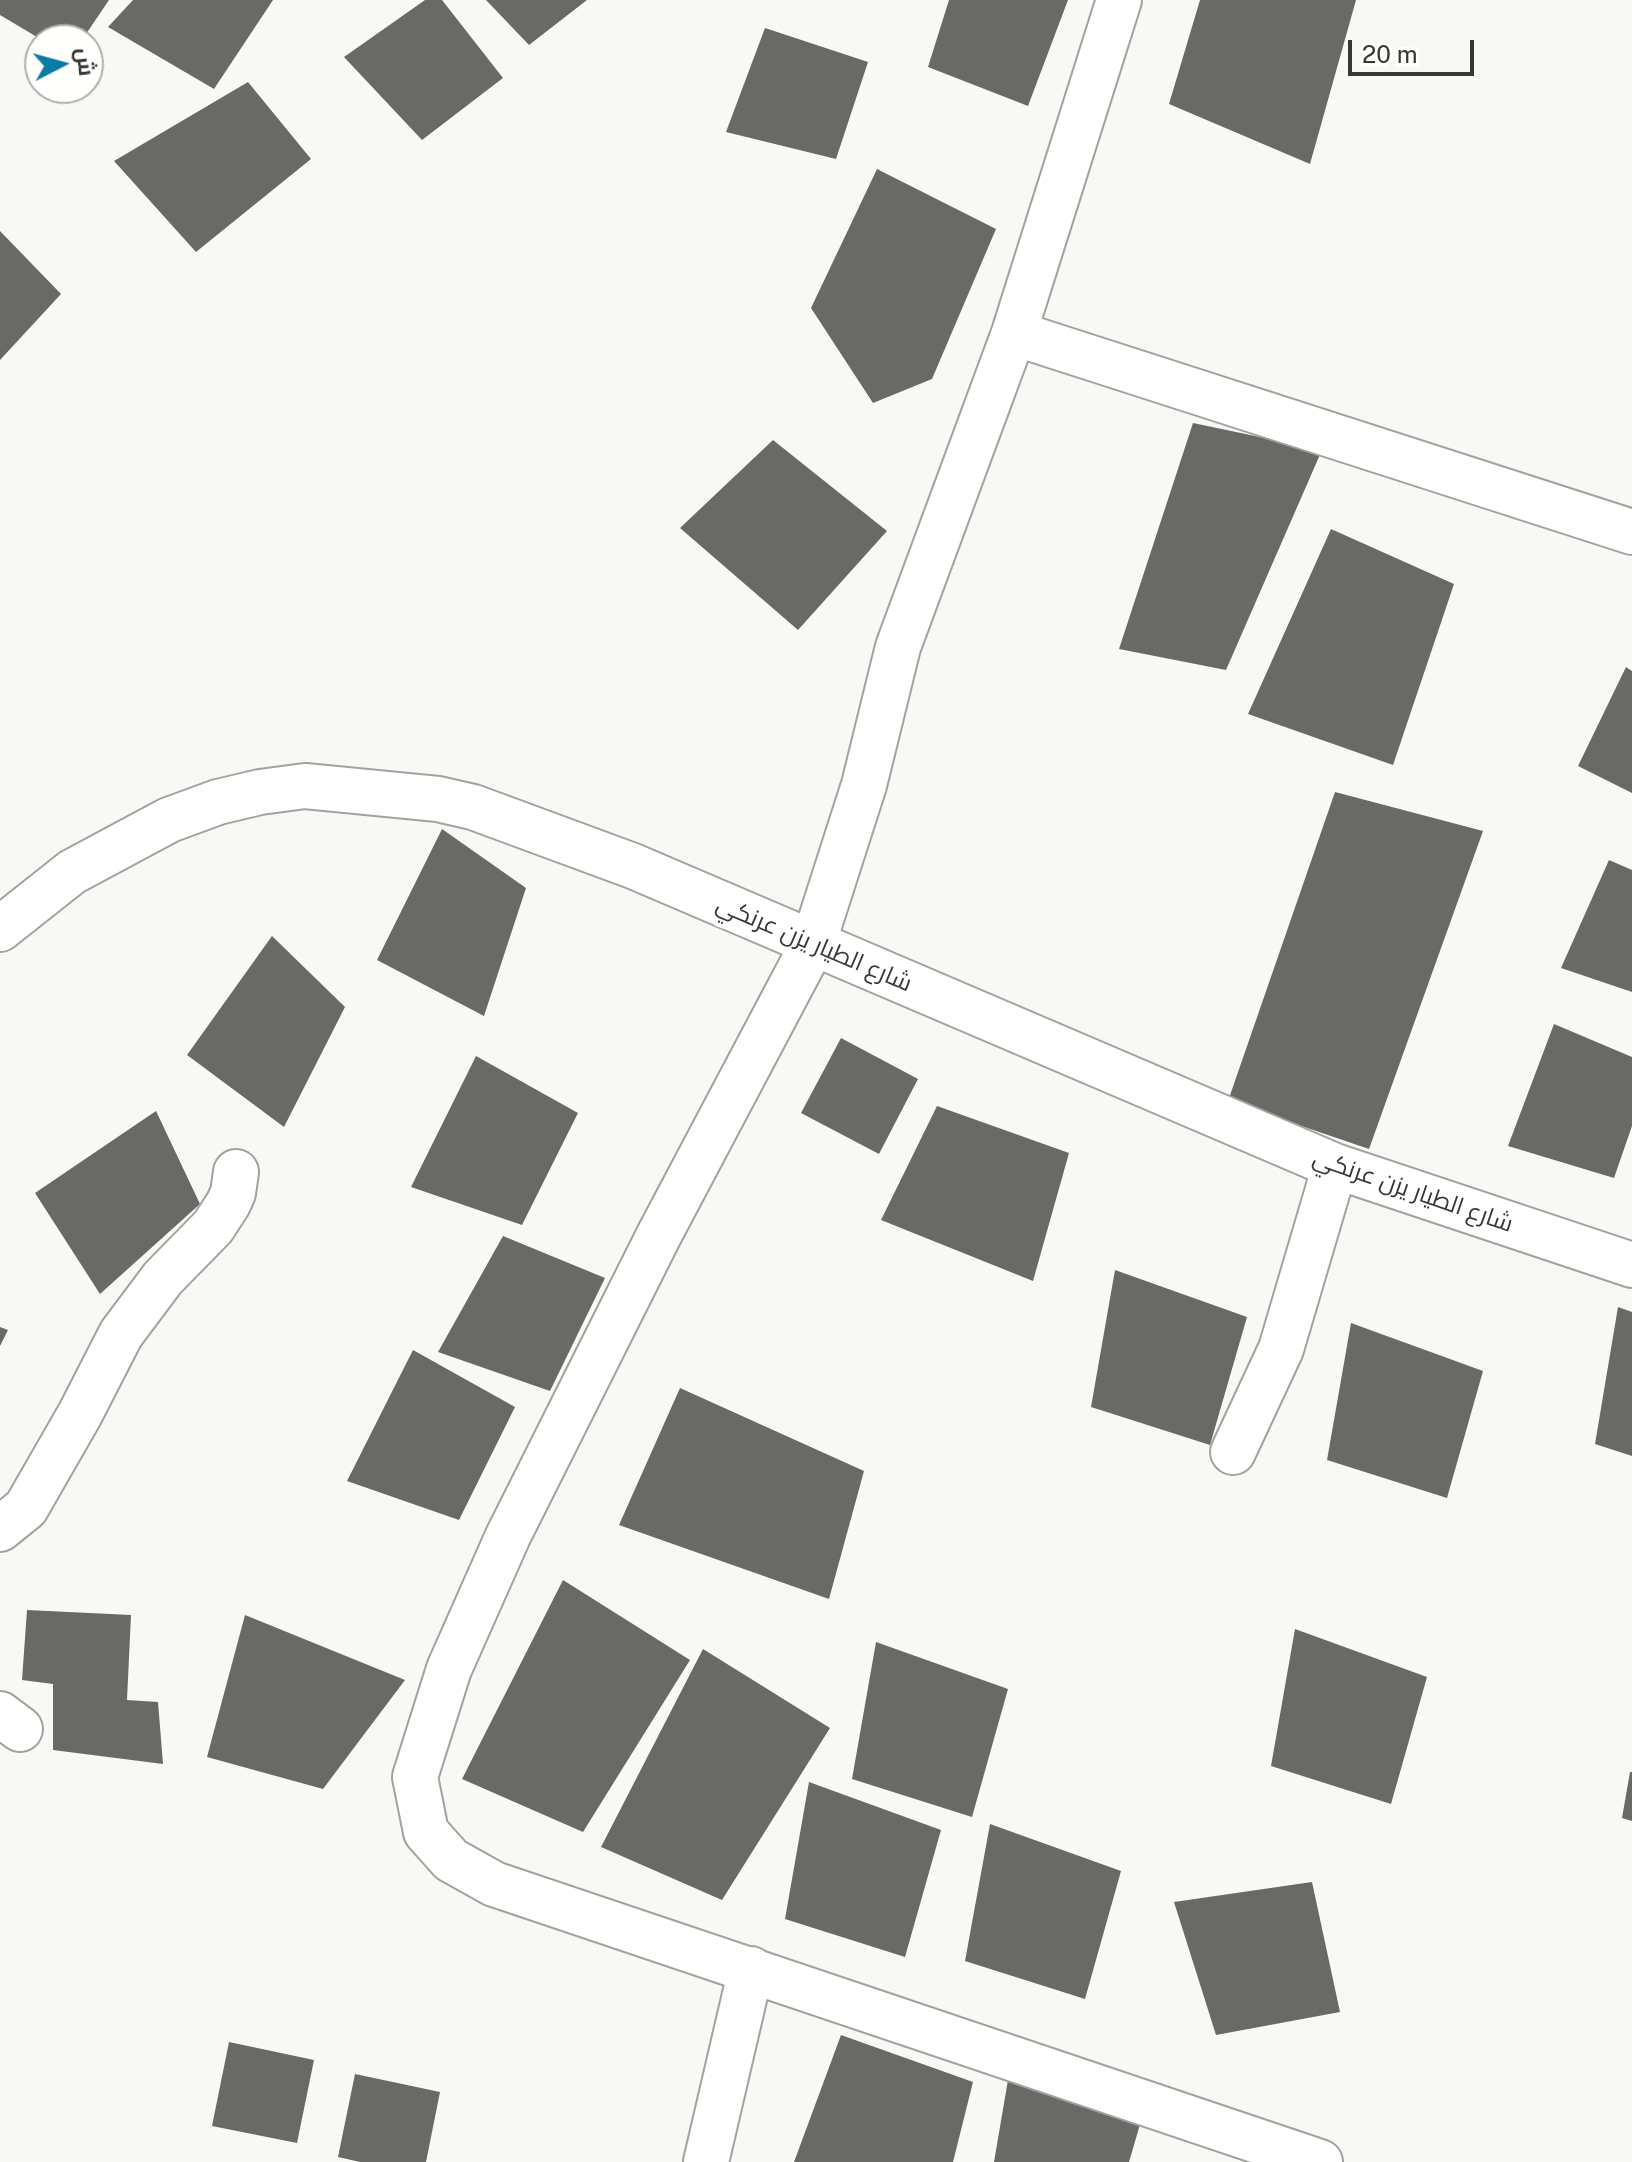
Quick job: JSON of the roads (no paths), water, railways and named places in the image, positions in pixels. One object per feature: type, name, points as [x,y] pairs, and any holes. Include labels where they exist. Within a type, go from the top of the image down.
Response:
[{"type":"street","points":[[1119,0],[1014,333],[898,647],[864,785],[813,944],[659,1235],[508,1536],[449,1669],[415,1777],[426,1832],[451,1860],[494,1884],[1306,2159]]},
{"type":"street","points":[[1014,333],[1632,532]]},
{"type":"street","name":"شارع الطيار يزن عرنكي","points":[[0,929],[72,872],[169,820],[218,802],[305,786],[438,799],[473,807],[633,866],[1335,1166],[1632,1265]]},
{"type":"street","points":[[1233,1452],[1281,1349],[1335,1166]]},
{"type":"street","points":[[0,1529],[26,1508],[121,1334],[163,1278],[213,1227],[233,1193],[236,1172]]},
{"type":"street","points":[[706,2162],[751,1969]]}]
